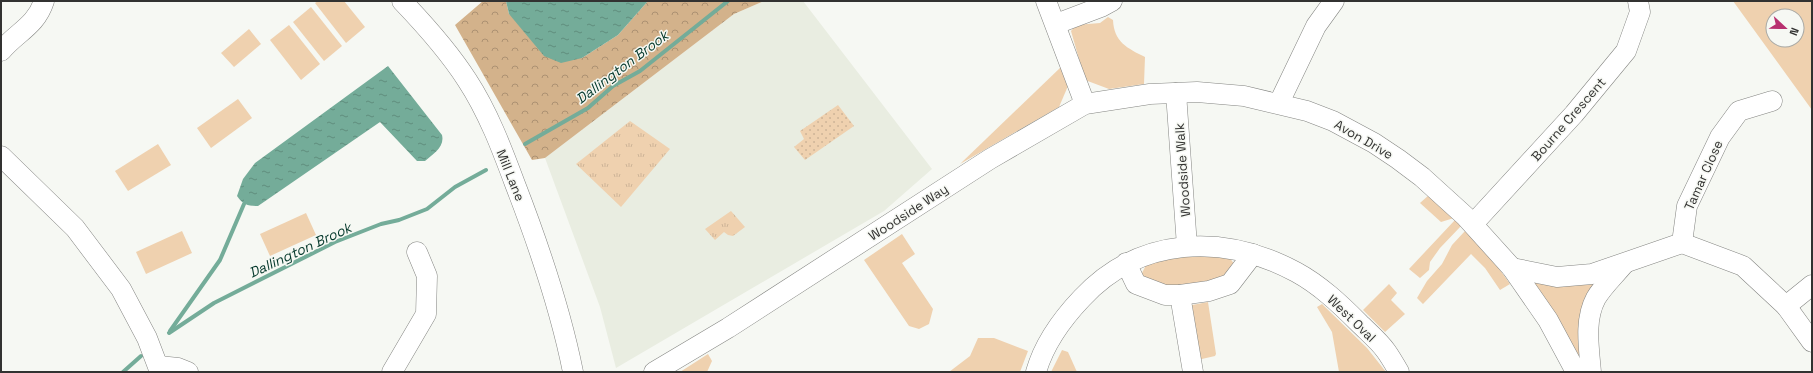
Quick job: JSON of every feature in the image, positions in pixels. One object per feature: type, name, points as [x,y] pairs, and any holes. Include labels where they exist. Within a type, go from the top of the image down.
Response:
[{"type":"street","points":[[1,50],[8,42],[33,23],[39,14],[44,1]]},
{"type":"street","name":"Mill Lane","points":[[402,1],[427,29],[467,80],[486,115],[540,248],[564,330],[573,372]]},
{"type":"street","points":[[1046,1],[1056,24],[1085,104]]},
{"type":"street","points":[[1056,24],[1112,1]]},
{"type":"street","points":[[1279,103],[1316,26],[1334,1]]},
{"type":"street","name":"Bourne Crescent","points":[[1473,224],[1574,114],[1626,51],[1640,12],[1638,1]]},
{"type":"street","name":"Avon Drive","points":[[1176,94],[1197,92],[1244,96],[1279,103],[1307,111],[1333,121],[1374,143],[1422,177],[1473,224],[1512,268],[1548,320],[1576,372]]},
{"type":"street","name":"Woodside Way","points":[[654,372],[728,328],[990,159],[1085,104],[1150,94],[1176,94]]},
{"type":"street","name":"Woodside Walk","points":[[1176,94],[1187,246]]},
{"type":"street","name":"Tamar Close","points":[[1682,243],[1687,206],[1720,136],[1739,112],[1772,101]]},
{"type":"street","points":[[1,156],[75,228],[121,289],[148,338],[156,370],[178,368],[188,372]]},
{"type":"street","points":[[1512,268],[1557,277],[1592,274],[1682,243],[1744,266],[1786,306],[1812,342]]},
{"type":"street","name":"West Oval","points":[[1036,372],[1050,340],[1072,309],[1096,283],[1126,263],[1150,254],[1187,246],[1225,246],[1253,254],[1296,272],[1333,296],[1386,350],[1399,372]]},
{"type":"street","points":[[392,372],[426,314],[427,276],[417,252]]},
{"type":"street","points":[[1126,263],[1136,284],[1166,294],[1180,295],[1209,292],[1230,284],[1253,254]]},
{"type":"street","points":[[1592,372],[1588,337],[1590,317],[1596,298],[1624,264]]},
{"type":"street","points":[[1786,306],[1812,285]]},
{"type":"street","points":[[1180,295],[1193,372]]},
{"type":"shaded area","points":[[764,1],[803,1],[932,169],[884,211],[616,368],[600,307],[545,158],[734,14]]},
{"type":"green space","points":[[318,1],[344,1],[365,27],[346,43],[315,3]]},
{"type":"green space","points":[[483,1],[506,1],[509,14],[582,58],[618,35],[648,1],[764,1],[734,14],[545,158],[532,160],[455,25]]},
{"type":"green space","points":[[1733,1],[1812,1],[1812,110],[1767,48],[1805,48],[1805,8],[1765,8],[1765,45]]},
{"type":"green space","points":[[311,7],[342,46],[324,61],[293,22]]},
{"type":"green space","points":[[1108,17],[1113,20],[1114,28],[1119,39],[1127,47],[1145,57],[1144,84],[1109,89],[1085,80],[1071,31],[1076,25],[1100,23]]},
{"type":"green space","points":[[289,25],[320,64],[301,80],[270,40]]},
{"type":"green space","points":[[249,29],[261,44],[234,67],[221,53]]},
{"type":"green space","points":[[1061,67],[1068,86],[1059,107],[960,164]]},
{"type":"green space","points":[[238,99],[252,118],[211,148],[197,128]]},
{"type":"green space","points":[[838,105],[854,126],[805,160],[794,147],[804,139],[800,131]]},
{"type":"green space","points":[[630,121],[670,149],[621,207],[576,164]]},
{"type":"green space","points":[[158,144],[171,165],[128,191],[115,171]]},
{"type":"green space","points":[[1429,195],[1454,218],[1441,222],[1420,203]]},
{"type":"green space","points":[[731,211],[745,227],[733,236],[724,232],[715,240],[705,229]]},
{"type":"green space","points":[[306,213],[316,235],[270,256],[260,234]]},
{"type":"green space","points":[[1455,220],[1461,226],[1440,248],[1430,262],[1429,270],[1420,278],[1409,269]]},
{"type":"green space","points":[[182,231],[192,253],[146,274],[136,252]]},
{"type":"green space","points":[[1465,231],[1488,253],[1510,284],[1500,290],[1485,268],[1471,254],[1423,304],[1417,298],[1427,281],[1442,264],[1452,245]]},
{"type":"green space","points":[[902,234],[915,254],[902,263],[933,309],[929,324],[919,329],[909,326],[864,260]]},
{"type":"green space","points":[[1194,253],[1230,258],[1234,264],[1230,277],[1174,290],[1145,282],[1142,273],[1147,263]]},
{"type":"green space","points":[[1599,280],[1587,372],[1529,282]]},
{"type":"green space","points":[[1389,284],[1397,293],[1391,300],[1405,314],[1385,332],[1363,310]]},
{"type":"green space","points":[[1208,302],[1216,354],[1215,356],[1193,361],[1187,306]]},
{"type":"green space","points":[[1322,304],[1367,348],[1386,372],[1339,372],[1332,332],[1317,307]]},
{"type":"green space","points":[[978,338],[994,338],[1028,351],[1020,372],[949,372],[970,356]]},
{"type":"green space","points":[[1062,350],[1068,352],[1077,372],[1051,372]]},
{"type":"green space","points":[[708,354],[712,361],[707,372],[680,372]]},
{"type":"water","points":[[506,1],[648,1],[618,35],[582,58],[561,63],[544,56],[509,14]]},
{"type":"water","points":[[388,66],[442,135],[442,143],[435,153],[425,161],[417,161],[380,122],[258,206],[251,206],[239,199],[237,196],[243,179],[255,163]]},
{"type":"waterway","name":"Dallington Brook","points":[[525,144],[588,108],[613,86],[640,71],[728,1]]},
{"type":"waterway","name":"Dallington Brook","points":[[169,333],[214,303],[335,242],[381,224],[399,220],[427,209],[455,187],[486,170]]},
{"type":"waterway","points":[[170,331],[220,260],[244,204]]},
{"type":"waterway","name":"Dallington Brook","points":[[123,372],[141,356]]}]
